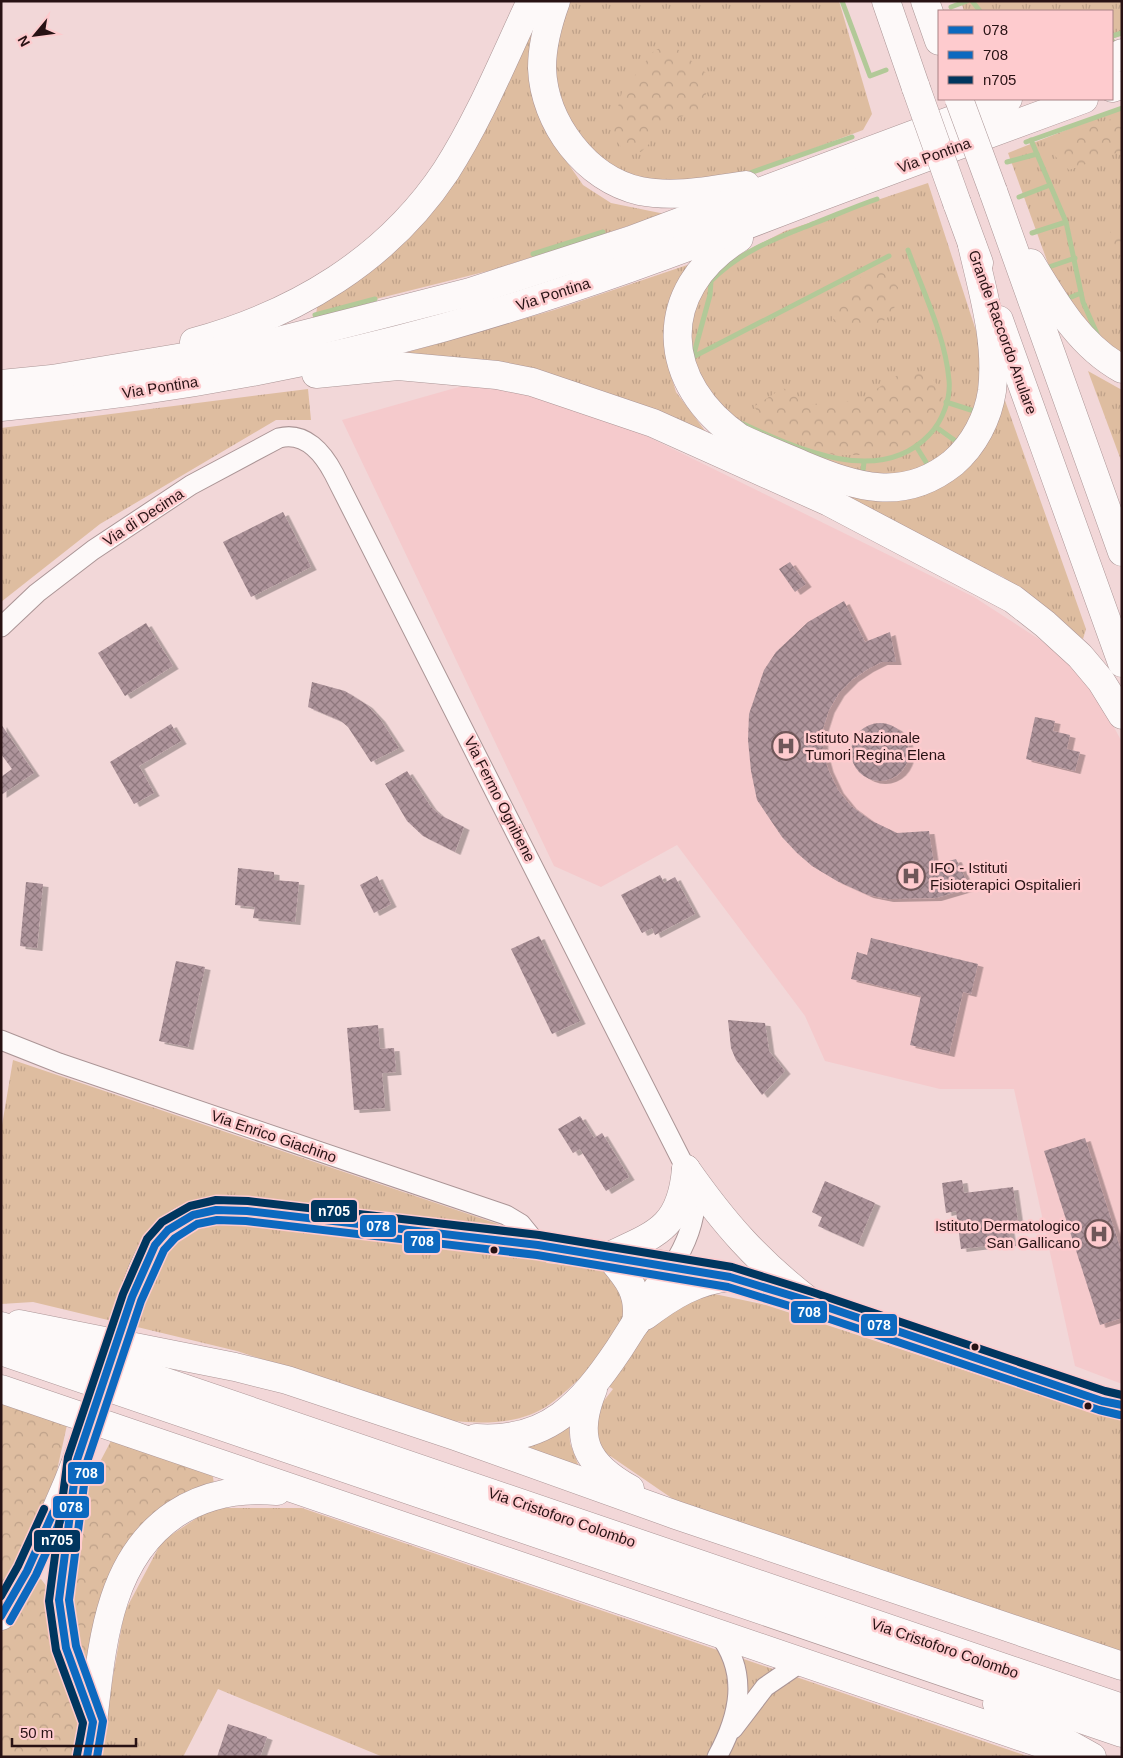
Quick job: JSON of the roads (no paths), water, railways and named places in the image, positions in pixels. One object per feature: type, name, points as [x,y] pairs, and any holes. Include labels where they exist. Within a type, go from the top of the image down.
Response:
[{"type":"main road","points":[[104,371],[150,353],[215,336],[275,314],[329,285],[378,249],[400,228],[445,172],[470,128],[531,1]]},
{"type":"main road","points":[[556,1],[545,37],[543,53],[546,90],[556,120],[567,139],[576,152],[600,174],[625,187],[656,194],[688,193],[799,177]]},
{"type":"main road","name":"Grande Raccordo Anulare","points":[[886,1],[1122,663]]},
{"type":"main road","points":[[925,1],[938,38]]},
{"type":"main road","points":[[936,1],[938,17]]},
{"type":"main road","points":[[959,100],[1122,552]]},
{"type":"main road","name":"Via Pontina","points":[[1,384],[104,371],[274,342],[470,292],[631,240],[1005,100]]},
{"type":"main road","name":"Via Pontina","points":[[1,407],[92,397],[205,380],[324,357],[476,318],[650,261],[1081,100]]},
{"type":"main road","points":[[818,198],[743,236],[705,264],[683,303],[678,323],[678,338],[682,365],[692,387],[706,408],[727,429],[753,444],[840,481],[872,488],[910,484],[933,476],[949,466],[975,438],[989,404],[993,358],[989,321],[972,245]]},
{"type":"main road","points":[[996,201],[1065,316],[1092,347],[1122,369]]},
{"type":"main road","points":[[205,380],[254,381],[398,366],[461,370],[532,382],[644,420],[829,502],[1013,599],[1045,624],[1080,656],[1101,681],[1122,715]]},
{"type":"main road","points":[[610,1256],[647,1238],[669,1222],[682,1195],[686,1169]]},
{"type":"main road","points":[[686,1169],[735,1234],[778,1275],[809,1300]]},
{"type":"main road","points":[[126,1317],[149,1256],[158,1240],[184,1219],[209,1211],[247,1211],[538,1245],[672,1266],[596,1383],[560,1418],[537,1430],[500,1438],[455,1436]]},
{"type":"main road","points":[[610,1256],[635,1291],[638,1310],[636,1323]]},
{"type":"main road","points":[[636,1323],[685,1290],[708,1280],[730,1277]]},
{"type":"main road","points":[[1,1322],[63,1331],[279,1378],[455,1436],[676,1515],[1122,1666]]},
{"type":"main road","name":"Via Cristoforo Colombo","points":[[1,1326],[1122,1708]]},
{"type":"main road","name":"Via Cristoforo Colombo","points":[[1,1351],[1122,1733]]},
{"type":"main road","points":[[596,1383],[583,1420],[584,1437],[591,1457],[610,1477],[676,1515]]},
{"type":"main road","points":[[1,1389],[1080,1757]]},
{"type":"main road","points":[[1,1616],[27,1570],[80,1449],[59,1586],[64,1641],[92,1722]]},
{"type":"main road","points":[[87,1757],[103,1645],[114,1598],[127,1567],[147,1537],[181,1510],[212,1497],[260,1490],[304,1493]]},
{"type":"main road","points":[[27,1570],[46,1573],[59,1586]]},
{"type":"main road","points":[[918,1663],[1092,1757]]},
{"type":"street","name":"Via di Decima","points":[[1,627],[16,610],[67,568],[191,485],[272,440],[286,436],[300,439]]},
{"type":"street","name":"Via Fermo Ognibene","points":[[300,439],[321,453],[334,474],[686,1169],[695,1192],[695,1205],[682,1250],[672,1266]]},
{"type":"street","name":"Via Enrico Giachino","points":[[1,1040],[77,1069],[506,1215],[521,1224],[538,1245]]},
{"type":"street","points":[[672,1266],[730,1277],[809,1300],[1035,1379],[1102,1401],[1122,1405]]},
{"type":"street","points":[[718,1634],[730,1652],[738,1671],[737,1695],[731,1732]]},
{"type":"street","points":[[717,1757],[731,1732],[765,1687],[800,1662]]},
{"type":"waterway","points":[[842,1],[870,76],[886,70]]},
{"type":"waterway","points":[[951,7],[967,1]]},
{"type":"waterway","points":[[972,1],[979,10]]},
{"type":"waterway","points":[[1113,36],[1122,33]]},
{"type":"waterway","points":[[1026,142],[1122,108]]},
{"type":"waterway","points":[[747,174],[852,137]]},
{"type":"waterway","points":[[1031,140],[1066,222],[1083,302],[1098,336]]},
{"type":"waterway","points":[[1007,162],[1037,154]]},
{"type":"waterway","points":[[1019,197],[1050,185]]},
{"type":"waterway","points":[[693,357],[710,295],[711,281],[723,270],[747,253],[773,240],[877,199]]},
{"type":"waterway","points":[[1032,233],[1066,222]]},
{"type":"waterway","points":[[533,254],[603,232]]},
{"type":"waterway","points":[[741,423],[811,452],[836,458],[862,461],[886,459],[909,451],[934,430],[942,417],[949,395],[947,363],[933,314],[908,250]]},
{"type":"waterway","points":[[693,357],[889,256]]},
{"type":"waterway","points":[[1046,268],[1075,258]]},
{"type":"waterway","points":[[1064,300],[1081,293]]},
{"type":"waterway","points":[[315,315],[375,299]]},
{"type":"waterway","points":[[946,402],[974,411]]},
{"type":"waterway","points":[[936,427],[957,442]]},
{"type":"waterway","points":[[916,446],[929,467]]},
{"type":"waterway","points":[[862,478],[864,462]]},
{"type":"tunnel","points":[[84,1439],[111,1363]]},
{"type":"place","name":"Istituto Nazionale Tumori Regina Elena","points":[[786,746]]},
{"type":"place","name":"IFO - Istituti Fisioterapici Ospitalieri","points":[[911,876]]},
{"type":"place","name":"Istituto Dermatologico San Gallicano","points":[[1099,1234]]}]
